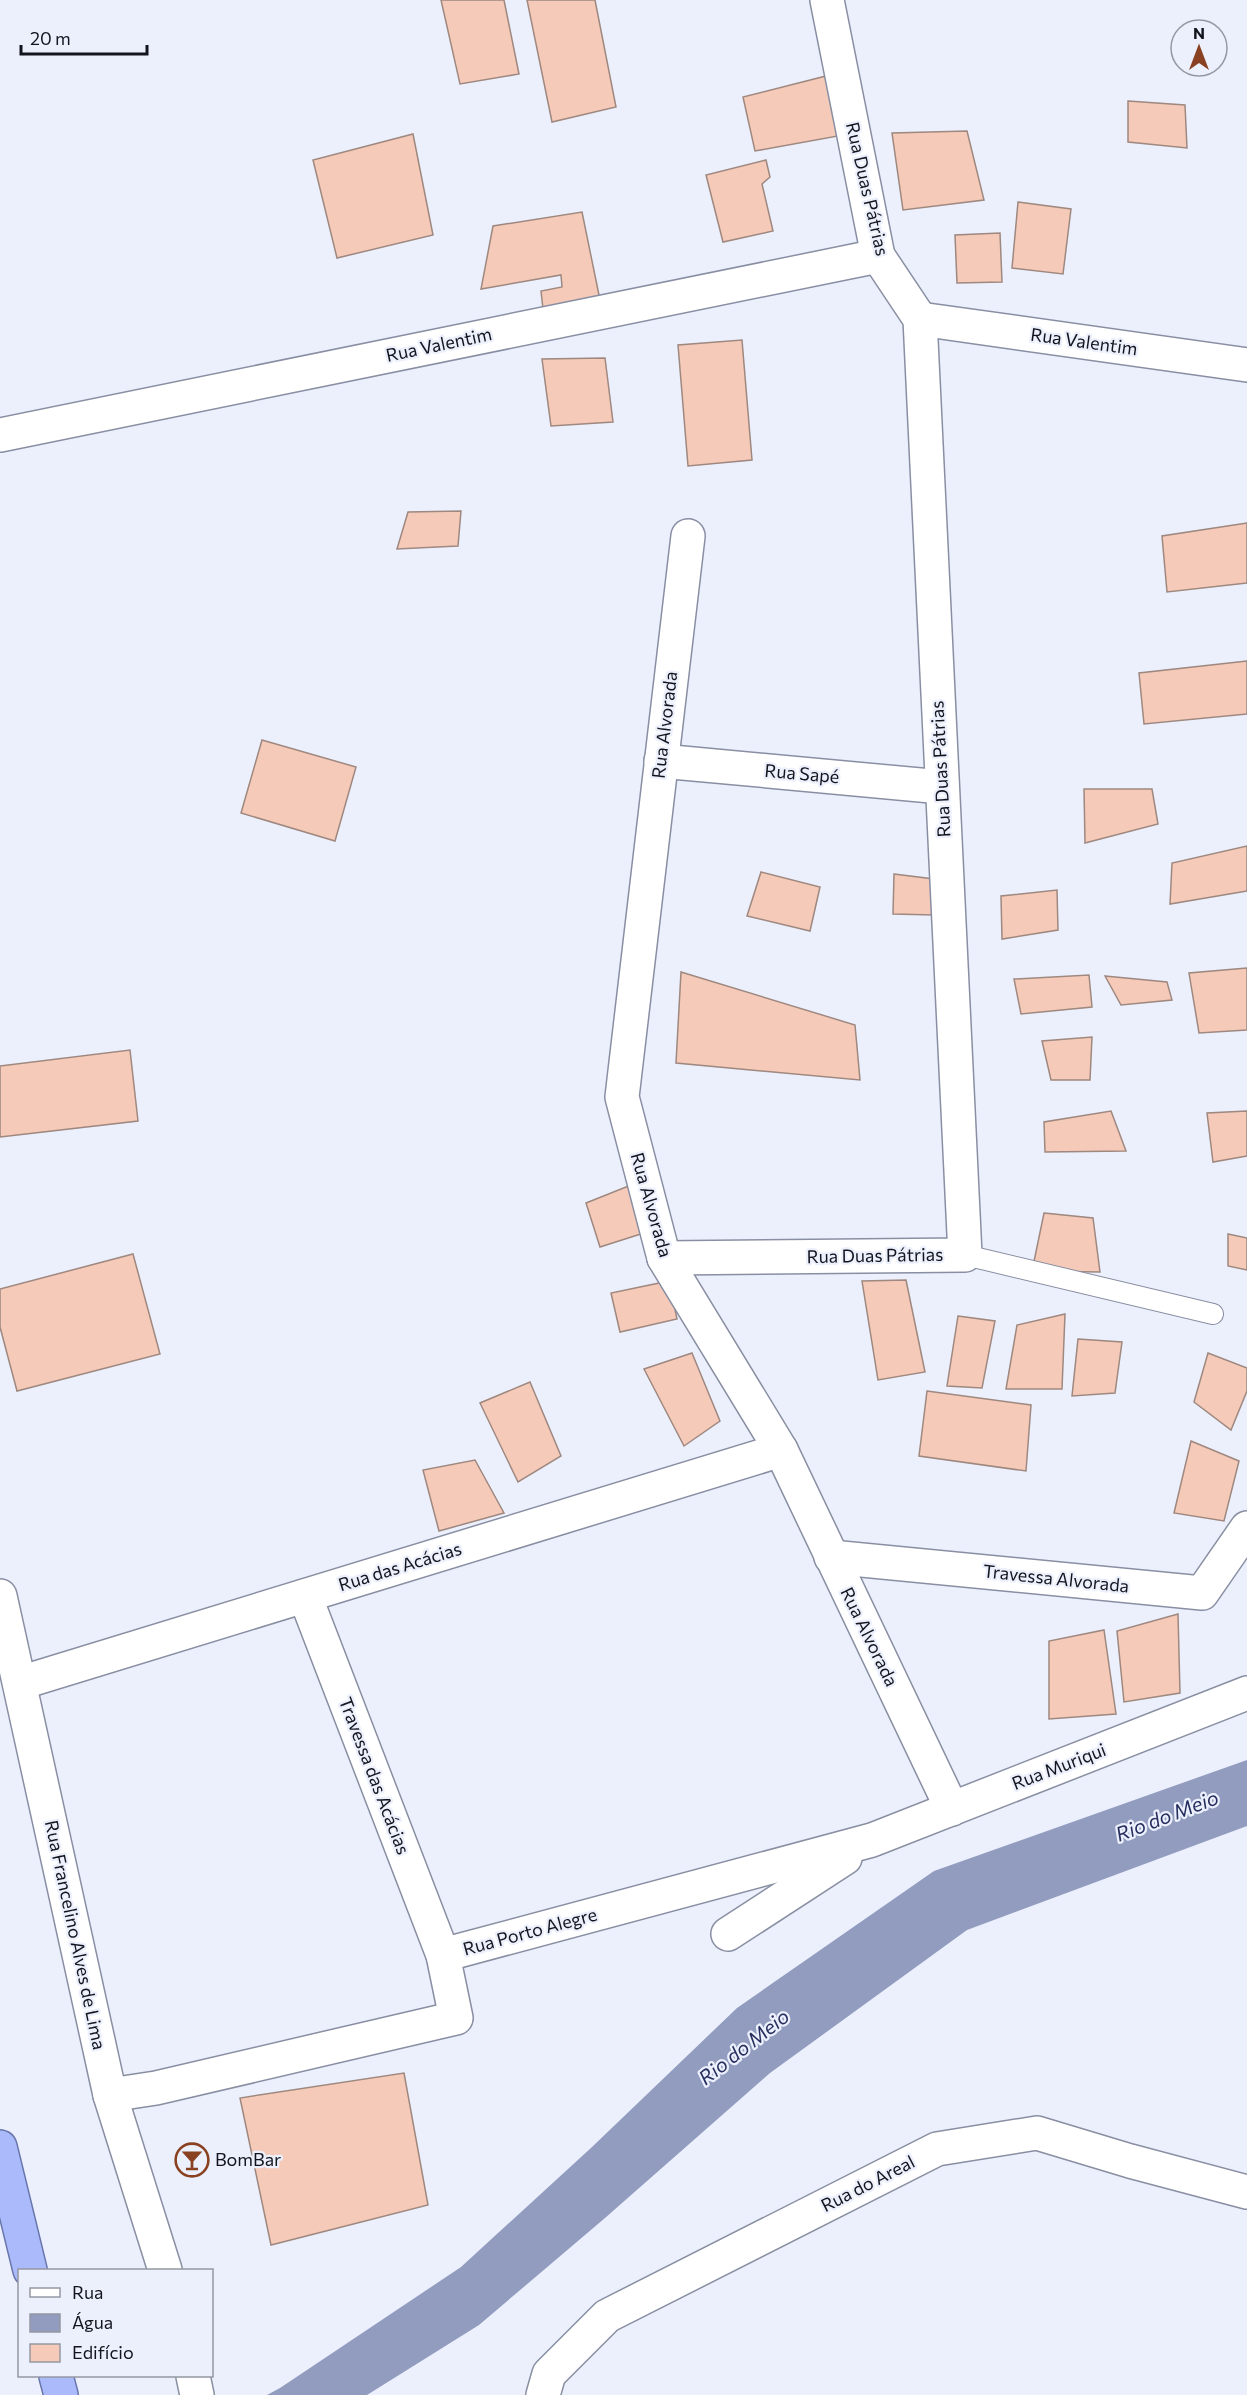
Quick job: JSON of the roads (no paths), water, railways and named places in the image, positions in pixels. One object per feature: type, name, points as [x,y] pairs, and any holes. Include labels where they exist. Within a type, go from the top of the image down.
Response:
[{"type":"highway","points":[[0,2147],[30,2269]]},
{"type":"highway","points":[[56,2377],[61,2395]]},
{"type":"street","name":"Rua Duas Pátrias","points":[[664,1257],[965,1255],[920,319],[878,256],[828,0]]},
{"type":"street","name":"Rua Valentim","points":[[0,435],[878,256]]},
{"type":"street","name":"Rua Valentim","points":[[920,319],[1247,364]]},
{"type":"street","name":"Rua Alvorada","points":[[688,536],[622,1097],[664,1257],[781,1450],[952,1809]]},
{"type":"street","name":"Rua Sapé","points":[[661,761],[942,787]]},
{"type":"street","name":"Rua das Acácias","points":[[20,1683],[781,1450]]},
{"type":"street","name":"Travessa Alvorada","points":[[831,1557],[1202,1593],[1247,1528]]},
{"type":"street","name":"Rua Francelino Alves de Lima","points":[[0,1596],[110,2095],[164,2269]]},
{"type":"street","name":"Travessa das Acácias","points":[[305,1596],[443,1955]]},
{"type":"street","name":"Rua Muriqui","points":[[872,1840],[1247,1693]]},
{"type":"street","name":"Rua Porto Alegre","points":[[110,2095],[156,2088],[456,2018],[443,1955],[872,1840]]},
{"type":"street","points":[[728,1934],[872,1840]]},
{"type":"street","name":"Rua do Areal","points":[[543,2395],[549,2374],[607,2316],[937,2149],[1037,2133],[1130,2161],[1247,2192]]},
{"type":"street","points":[[193,2377],[197,2395]]},
{"type":"lane","points":[[965,1255],[1213,1314]]},
{"type":"water","name":"Rio do Meio","points":[[1247,1760],[1247,1826],[967,1930],[770,2073],[479,2325],[367,2395],[267,2395],[461,2267],[592,2147],[737,2008],[934,1871]]},
{"type":"place","name":"BomBar","points":[[192,2160]]}]
